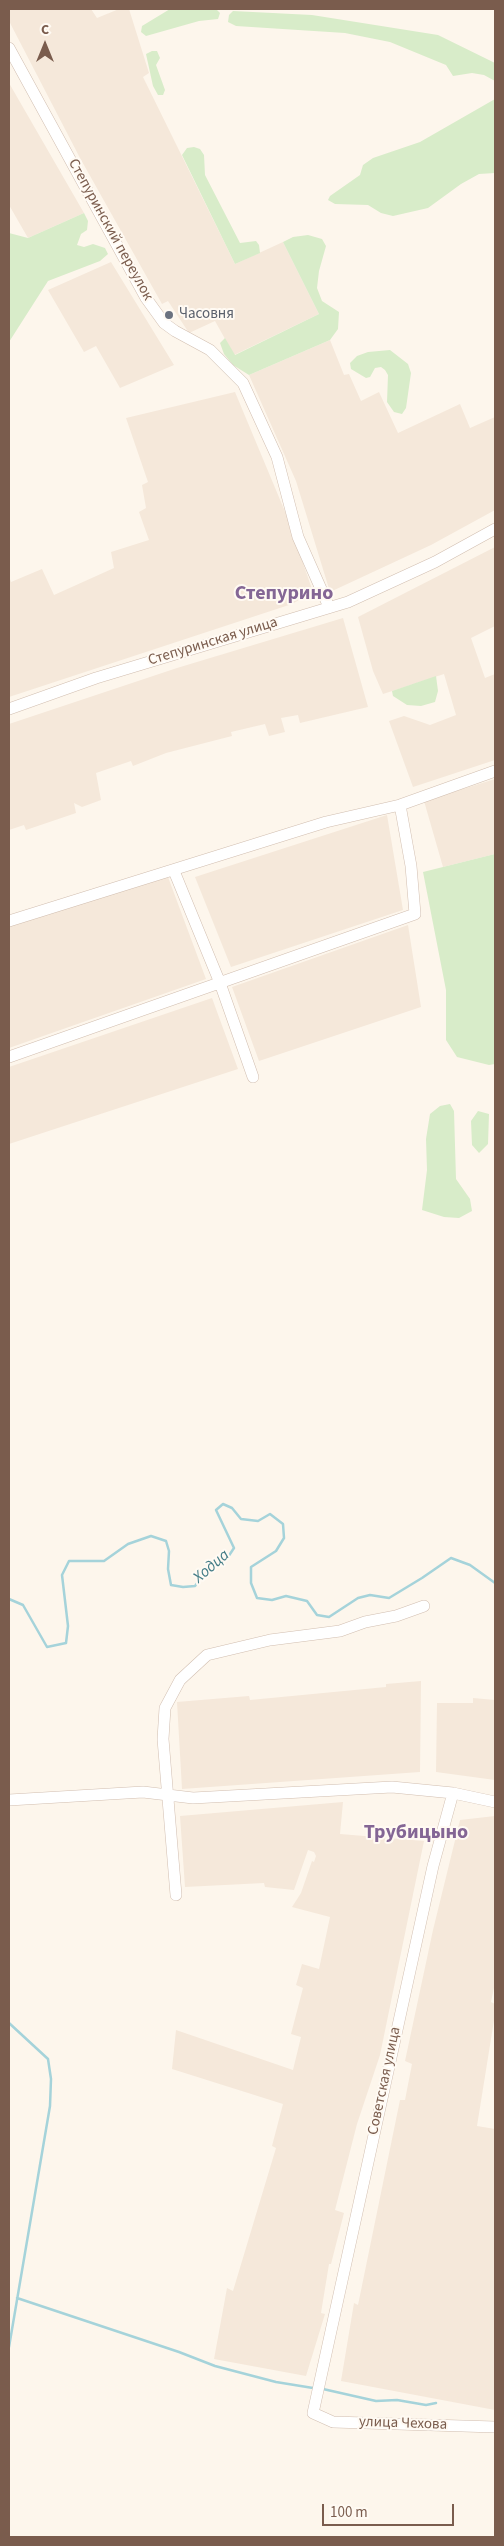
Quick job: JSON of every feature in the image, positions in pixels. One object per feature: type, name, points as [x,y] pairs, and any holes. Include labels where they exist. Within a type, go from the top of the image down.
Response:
[{"type":"street","name":"Степуринский переулок","points":[[9,48],[146,298],[164,323],[175,332],[210,350],[243,383],[277,457],[298,537],[329,607]]},
{"type":"street","name":"Степуринская улица","points":[[9,709],[96,678],[348,602],[435,562],[495,529]]},
{"type":"street","points":[[9,921],[326,822],[400,805],[495,771]]},
{"type":"street","points":[[9,1057],[415,914],[410,866],[400,805]]},
{"type":"street","points":[[174,871],[220,983],[253,1077]]},
{"type":"street","points":[[176,1895],[163,1739],[165,1708],[180,1680],[207,1655],[270,1640],[340,1630],[396,1616],[424,1606]]},
{"type":"street","points":[[9,1800],[143,1792],[193,1798],[392,1787],[453,1792],[495,1802]]},
{"type":"street","name":"Советская улица","points":[[313,2413],[432,1866],[453,1792]]},
{"type":"street","name":"улица Чехова","points":[[313,2413],[333,2422],[495,2427]]},
{"type":"shaded area","points":[[9,9],[91,9],[97,18],[119,9],[129,9],[149,73],[143,77],[235,264],[283,242],[319,314],[234,355],[215,321],[189,333],[168,301],[162,304],[80,158],[9,21]]},
{"type":"shaded area","points":[[9,83],[84,213],[28,238],[9,205]]},
{"type":"shaded area","points":[[111,262],[174,365],[120,388],[96,346],[84,352],[48,290]]},
{"type":"shaded area","points":[[330,340],[344,375],[349,374],[361,401],[379,392],[398,433],[460,404],[470,428],[495,417],[495,510],[431,545],[330,592],[296,481],[249,375]]},
{"type":"shaded area","points":[[235,392],[286,514],[313,592],[292,604],[9,697],[9,576],[11,582],[42,569],[54,595],[114,568],[111,552],[149,540],[139,512],[146,508],[142,485],[148,482],[126,418]]},
{"type":"shaded area","points":[[495,547],[495,626],[471,638],[485,678],[495,674],[495,760],[413,787],[389,721],[404,716],[430,725],[456,715],[444,674],[383,694],[373,671],[358,617]]},
{"type":"shaded area","points":[[343,618],[368,707],[300,723],[298,715],[281,718],[285,732],[269,736],[265,724],[231,732],[232,736],[166,753],[133,766],[131,761],[96,773],[101,800],[82,807],[74,803],[76,813],[26,830],[24,825],[9,830],[9,724],[177,668]]},
{"type":"shaded area","points":[[495,779],[495,854],[443,867],[424,801]]},
{"type":"shaded area","points":[[387,815],[403,910],[231,967],[195,877]]},
{"type":"shaded area","points":[[168,877],[206,979],[9,1048],[9,926]]},
{"type":"shaded area","points":[[408,925],[421,1007],[259,1061],[232,987]]},
{"type":"shaded area","points":[[212,998],[238,1069],[9,1144],[9,1067]]},
{"type":"shaded area","points":[[421,1681],[420,1772],[182,1789],[177,1702],[249,1696],[250,1700],[386,1687],[386,1684]]},
{"type":"shaded area","points":[[473,1698],[495,1700],[495,1780],[436,1772],[437,1703],[473,1703]]},
{"type":"shaded area","points":[[343,1802],[340,1834],[424,1841],[380,2055],[357,2124],[335,2210],[344,2213],[331,2264],[329,2264],[321,2313],[325,2314],[306,2376],[214,2359],[227,2288],[233,2291],[276,2148],[272,2146],[283,2104],[172,2069],[176,2030],[293,2070],[301,2037],[291,2034],[303,1988],[296,1985],[302,1964],[319,1969],[330,1917],[292,1907],[301,1893],[312,1861],[314,1862],[316,1856],[314,1852],[308,1850],[294,1890],[265,1887],[264,1883],[185,1887],[180,1816]]},
{"type":"shaded area","points":[[495,1816],[495,1983],[491,2002],[495,2004],[495,2014],[477,2126],[495,2129],[495,2410],[341,2381],[354,2303],[358,2305],[400,2100],[405,2100],[412,2064],[405,2061],[433,1930],[460,1820]]},
{"type":"green space","points":[[170,9],[216,9],[220,13],[218,19],[199,21],[146,36],[141,32],[142,26]]},
{"type":"green space","points":[[233,11],[312,15],[438,35],[495,63],[495,81],[484,75],[472,73],[453,76],[446,65],[390,42],[345,33],[236,26],[228,22],[229,15]]},
{"type":"green space","points":[[157,51],[160,58],[156,65],[165,90],[163,95],[158,95],[153,86],[146,54]]},
{"type":"green space","points":[[495,99],[495,173],[479,174],[461,184],[428,208],[393,216],[381,213],[368,205],[335,204],[328,200],[330,196],[360,175],[363,165],[373,158],[420,142]]},
{"type":"green space","points":[[194,147],[200,149],[204,155],[205,175],[240,243],[256,241],[259,245],[260,253],[235,264],[182,155],[187,148]]},
{"type":"green space","points":[[84,213],[88,221],[87,230],[81,234],[77,245],[84,247],[93,244],[105,248],[108,254],[100,261],[48,281],[9,342],[9,233],[28,238]]},
{"type":"green space","points":[[308,235],[322,239],[326,246],[319,271],[317,288],[322,301],[339,312],[338,329],[330,340],[249,375],[233,365],[224,354],[220,343],[225,338],[235,355],[319,314],[283,242],[293,237]]},
{"type":"green space","points":[[390,350],[408,364],[411,373],[406,408],[402,414],[394,412],[387,402],[388,375],[385,370],[381,367],[375,368],[370,377],[366,378],[351,369],[350,363],[357,356],[368,352]]},
{"type":"green space","points":[[436,676],[438,691],[435,702],[421,706],[407,705],[393,696],[392,691]]},
{"type":"green space","points":[[495,854],[495,1064],[489,1065],[457,1057],[446,1040],[446,990],[423,872]]},
{"type":"green space","points":[[450,1104],[454,1111],[456,1179],[470,1199],[472,1211],[459,1218],[444,1217],[422,1210],[427,1170],[426,1139],[430,1114],[440,1106]]},
{"type":"green space","points":[[478,1111],[489,1114],[488,1144],[479,1153],[472,1145],[471,1121]]},
{"type":"waterway","name":"Ходца","points":[[9,1599],[23,1605],[47,1647],[66,1643],[68,1626],[62,1575],[69,1561],[104,1561],[128,1544],[151,1536],[166,1541],[169,1551],[168,1569],[171,1585],[195,1586],[204,1574],[228,1557],[234,1548],[216,1510],[223,1504],[232,1508],[241,1519],[258,1521],[270,1514],[283,1524],[284,1538],[276,1551],[251,1567],[251,1583],[257,1598],[272,1600],[286,1596],[307,1601],[317,1615],[329,1617],[358,1598],[370,1595],[389,1598],[451,1558],[470,1565],[495,1583]]},
{"type":"waterway","points":[[9,2023],[48,2059],[51,2079],[50,2106],[9,2347]]},
{"type":"waterway","points":[[17,2298],[179,2352],[215,2366],[276,2382],[313,2388]]},
{"type":"waterway","points":[[323,2389],[376,2401],[397,2400],[426,2405],[436,2403]]},
{"type":"place","name":"Часовня","points":[[169,315]]},
{"type":"district","name":"Степурино","points":[[284,595]]},
{"type":"district","name":"Трубицыно","points":[[416,1834]]}]
